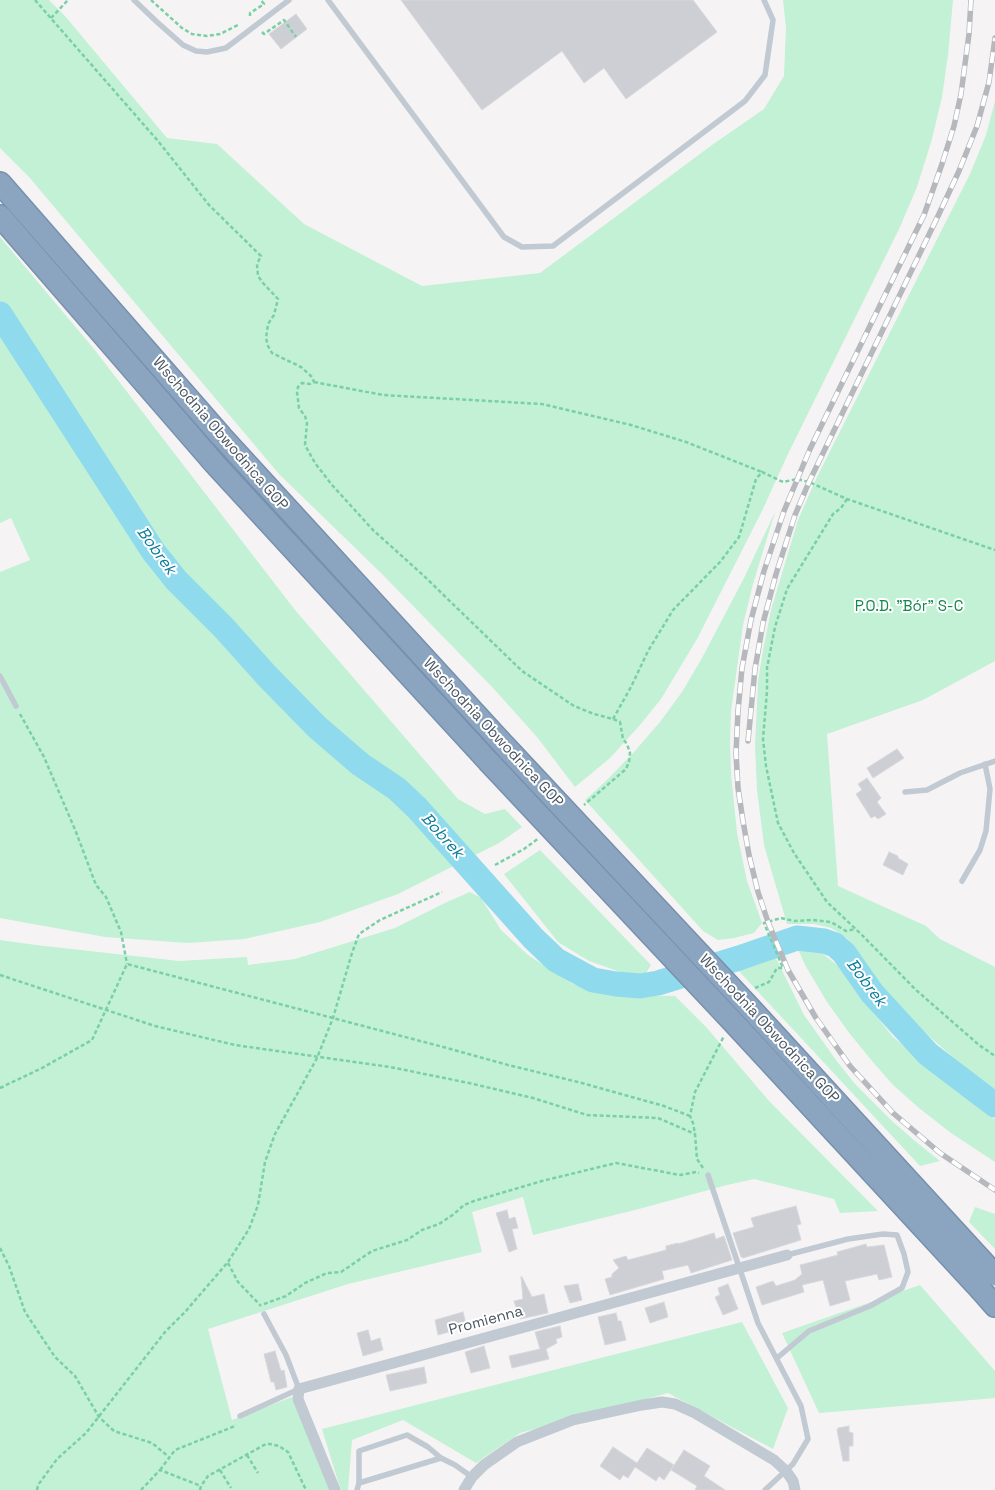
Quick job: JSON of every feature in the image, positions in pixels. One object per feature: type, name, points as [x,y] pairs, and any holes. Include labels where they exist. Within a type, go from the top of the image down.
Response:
[{"type":"highway","name":"Wschodnia Obwodnica GOP","points":[[0,183],[221,436],[504,746],[751,1009],[988,1282],[995,1306]]},
{"type":"highway","name":"Wschodnia Obwodnica GOP","points":[[0,216],[215,464],[488,761],[734,1023],[988,1282]]},
{"type":"street","name":"Promienna","points":[[299,1389],[787,1254]]},
{"type":"street","points":[[299,1389],[298,1399],[336,1490]]},
{"type":"street","points":[[464,1490],[472,1477],[484,1464],[517,1442],[574,1420],[662,1402],[675,1404],[716,1425],[774,1460],[786,1471],[793,1481],[796,1490]]},
{"type":"lane","points":[[134,0],[183,45],[196,51],[207,52],[226,48],[289,0]]},
{"type":"lane","points":[[328,0],[504,237],[522,247],[553,246],[745,101],[765,74],[773,20],[764,0]]},
{"type":"lane","points":[[0,676],[16,706]]},
{"type":"lane","points":[[905,792],[927,790],[960,772],[995,761]]},
{"type":"lane","points":[[962,881],[980,850],[986,831],[990,789],[985,764]]},
{"type":"lane","points":[[708,1175],[758,1323],[801,1406],[808,1439],[793,1464],[766,1490]]},
{"type":"lane","points":[[777,1358],[809,1331],[870,1306],[902,1288],[908,1272],[897,1235],[883,1234],[848,1239],[787,1254]]},
{"type":"lane","points":[[240,1416],[299,1389],[286,1355],[264,1314]]},
{"type":"lane","points":[[441,1458],[358,1487],[359,1450],[407,1435],[472,1477]]},
{"type":"path","points":[[35,0],[158,140],[209,205],[261,256],[257,264],[258,276],[278,299],[274,315],[268,324],[266,338],[268,346],[272,353],[301,367],[312,376],[314,382]]},
{"type":"path","points":[[50,18],[68,0]]},
{"type":"path","points":[[151,0],[182,28],[192,34],[207,36],[220,34],[238,26],[250,16],[250,13],[264,4],[261,0]]},
{"type":"path","points":[[250,16],[264,34],[284,20],[296,37]]},
{"type":"path","points":[[581,807],[626,769],[630,752],[624,739],[620,722],[574,706],[522,671],[424,576],[373,530],[332,485],[305,445],[307,423],[305,416],[299,408],[297,392],[298,387],[302,384],[314,382],[383,395],[542,404],[631,425],[686,442],[783,482],[797,479],[809,482],[832,494],[995,550]]},
{"type":"path","points":[[613,719],[631,688],[648,651],[673,610],[720,562],[739,537],[756,480],[762,472]]},
{"type":"path","points":[[847,499],[841,508],[833,514],[787,589],[775,627],[767,668],[763,739],[766,766],[778,823],[794,853],[827,902],[916,990],[979,1045],[995,1056]]},
{"type":"path","points":[[0,1088],[42,1068],[92,1040],[127,964],[121,932],[106,897],[96,885],[44,757],[16,706]]},
{"type":"path","points":[[37,1490],[38,1485],[56,1459],[86,1433],[165,1332],[190,1307],[228,1262],[249,1229],[258,1205],[265,1162],[274,1134],[317,1058],[333,1018],[359,934],[380,920],[442,892]]},
{"type":"path","points":[[752,990],[769,982],[777,968],[783,968],[764,923],[781,918],[813,920],[831,922],[846,931],[856,929]]},
{"type":"path","points":[[127,964],[578,1082],[664,1106],[690,1116]]},
{"type":"path","points":[[0,975],[154,1026],[235,1045],[390,1067],[469,1082],[533,1098],[587,1115],[658,1118],[695,1134]]},
{"type":"path","points":[[708,1175],[697,1159],[695,1134],[690,1116],[695,1092],[728,1029]]},
{"type":"path","points":[[261,1306],[286,1296],[305,1283],[327,1273],[341,1272],[372,1251],[407,1240],[422,1230],[439,1224],[464,1205],[511,1190],[616,1164],[680,1175],[696,1172],[708,1175]]},
{"type":"path","points":[[0,1248],[10,1266],[25,1312],[55,1357],[75,1376],[99,1417],[114,1431],[152,1442],[169,1457]]},
{"type":"path","points":[[228,1262],[238,1282],[261,1306],[264,1314]]},
{"type":"path","points":[[141,1490],[160,1470],[175,1450],[235,1426],[240,1416]]},
{"type":"path","points":[[200,1490],[208,1476],[266,1444],[279,1446],[288,1452],[306,1490]]},
{"type":"path","points":[[247,1455],[258,1473]]},
{"type":"path","points":[[160,1470],[201,1486]]},
{"type":"path","points":[[220,1470],[231,1488]]},
{"type":"green space","points":[[0,0],[49,0],[65,16],[167,138],[217,144],[304,224],[422,286],[540,273],[712,145],[764,109],[784,76],[786,28],[783,0],[953,0],[942,97],[932,139],[917,187],[900,227],[787,456],[763,509],[697,639],[661,699],[640,725],[610,758],[575,787],[537,737],[494,689],[382,574],[279,474],[29,177],[0,148]]},
{"type":"green space","name":"P.O.D. \"Bór\" S-C","points":[[995,101],[995,661],[923,700],[827,734],[838,886],[926,926],[940,939],[995,967],[995,1093],[913,1022],[882,990],[848,939],[831,928],[814,924],[787,924],[764,845],[757,790],[755,746],[758,681],[763,650],[771,610],[798,520],[816,479],[970,174],[986,135]]},
{"type":"green space","points":[[0,237],[94,349],[295,610],[458,799],[485,814],[505,809],[522,827],[499,843],[398,894],[320,922],[244,939],[188,943],[105,937],[0,918],[0,572],[30,560],[11,518],[0,523]]},
{"type":"green space","points":[[775,512],[753,584],[743,625],[731,711],[730,742],[737,833],[747,881],[762,923],[754,933],[718,940],[703,931],[585,800],[634,752],[660,722],[682,692],[744,578]]},
{"type":"green space","points":[[540,850],[651,965],[644,976],[626,974],[589,961],[558,942],[504,874]]},
{"type":"green space","points":[[470,892],[481,898],[501,930],[528,955],[573,984],[619,995],[675,996],[707,1028],[769,1101],[878,1211],[840,1213],[834,1199],[754,1179],[533,1235],[523,1197],[472,1212],[482,1252],[348,1284],[208,1329],[232,1420],[292,1397],[331,1490],[0,1490],[0,940],[179,961],[247,957],[248,965],[295,959],[395,928]]},
{"type":"green space","points":[[815,948],[841,968],[863,1000],[893,1037],[986,1114],[995,1119],[995,1162],[951,1133],[919,1108],[893,1085],[872,1061],[827,1002],[805,965],[798,949]]},
{"type":"green space","points":[[774,954],[804,1015],[855,1084],[892,1121],[940,1161],[920,1166],[736,968]]},
{"type":"green space","points":[[975,1207],[995,1214],[995,1249],[969,1222]]},
{"type":"green space","points":[[920,1285],[995,1371],[995,1398],[819,1413],[782,1333]]},
{"type":"green space","points":[[742,1322],[788,1408],[773,1449],[668,1393],[520,1433],[476,1463],[403,1420],[352,1440],[348,1490],[340,1488],[322,1429]]},
{"type":"building","points":[[401,0],[693,0],[717,32],[626,99],[604,68],[584,83],[562,51],[482,110]]},
{"type":"building","points":[[296,14],[307,29],[281,49],[269,34]]},
{"type":"building","points":[[897,749],[904,758],[873,778],[867,768]]},
{"type":"building","points":[[867,778],[881,798],[877,802],[886,814],[878,819],[875,816],[871,818],[856,794],[862,790],[858,784]]},
{"type":"building","points":[[889,852],[908,864],[903,875],[883,865]]},
{"type":"building","points":[[796,1206],[801,1224],[797,1225],[801,1240],[743,1258],[741,1257],[733,1233],[754,1227],[751,1218]]},
{"type":"building","points":[[507,1210],[509,1219],[515,1217],[518,1228],[512,1229],[517,1249],[509,1252],[496,1213]]},
{"type":"building","points":[[714,1233],[716,1239],[724,1236],[732,1260],[691,1273],[688,1265],[662,1271],[664,1279],[610,1295],[605,1279],[612,1277],[612,1274],[619,1268],[613,1260],[626,1256],[628,1260],[666,1250],[666,1246]]},
{"type":"building","points":[[866,1244],[867,1247],[884,1245],[892,1277],[879,1280],[877,1274],[845,1281],[850,1300],[830,1306],[823,1280],[802,1285],[804,1292],[762,1305],[756,1287],[773,1281],[776,1286],[795,1280],[802,1274],[800,1265],[838,1255],[837,1252]]},
{"type":"building","points":[[521,1277],[532,1297],[544,1294],[548,1313],[520,1319],[514,1301],[523,1299]]},
{"type":"building","points":[[578,1284],[582,1300],[570,1303],[564,1286]]},
{"type":"building","points":[[728,1284],[738,1309],[723,1315],[715,1297],[720,1295],[718,1288]]},
{"type":"building","points":[[664,1302],[668,1317],[650,1323],[645,1308]]},
{"type":"building","points":[[463,1312],[467,1327],[438,1335],[435,1320]]},
{"type":"building","points":[[616,1313],[618,1321],[621,1321],[626,1340],[605,1345],[598,1317]]},
{"type":"building","points":[[560,1326],[562,1337],[556,1339],[557,1343],[546,1349],[549,1359],[512,1368],[509,1356],[540,1349],[535,1332]]},
{"type":"building","points":[[368,1330],[371,1341],[380,1338],[383,1350],[363,1356],[357,1333]]},
{"type":"building","points":[[484,1346],[490,1368],[471,1373],[465,1352]]},
{"type":"building","points":[[275,1351],[281,1371],[284,1370],[287,1387],[276,1390],[274,1382],[271,1382],[264,1354]]},
{"type":"building","points":[[424,1367],[427,1383],[390,1391],[386,1375]]},
{"type":"building","points":[[849,1426],[849,1432],[853,1433],[853,1446],[849,1446],[849,1461],[843,1461],[837,1430],[838,1428]]},
{"type":"building","points":[[613,1447],[637,1463],[647,1448],[674,1465],[664,1480],[659,1476],[656,1481],[635,1467],[628,1478],[623,1475],[620,1480],[600,1466]]},
{"type":"building","points":[[684,1450],[710,1466],[704,1476],[725,1490],[695,1490],[697,1486],[671,1470]]},
{"type":"waterway","name":"Bobrek","points":[[0,314],[153,551],[176,580],[317,727],[360,764],[397,789],[417,808],[533,938],[556,960],[593,980],[640,986],[658,983],[797,938],[824,941],[835,945],[844,953],[872,993],[928,1054],[995,1105]]},
{"type":"railway","points":[[971,0],[969,34],[961,94],[954,126],[924,215],[810,449],[784,511],[764,571],[751,620],[742,668],[736,753],[738,788],[743,821],[758,892],[788,970],[816,1018],[850,1066],[893,1113],[940,1153],[995,1190]]},
{"type":"railway","points":[[748,741],[755,669],[763,623],[795,515],[809,482],[959,171],[977,126],[989,82],[995,38]]}]
